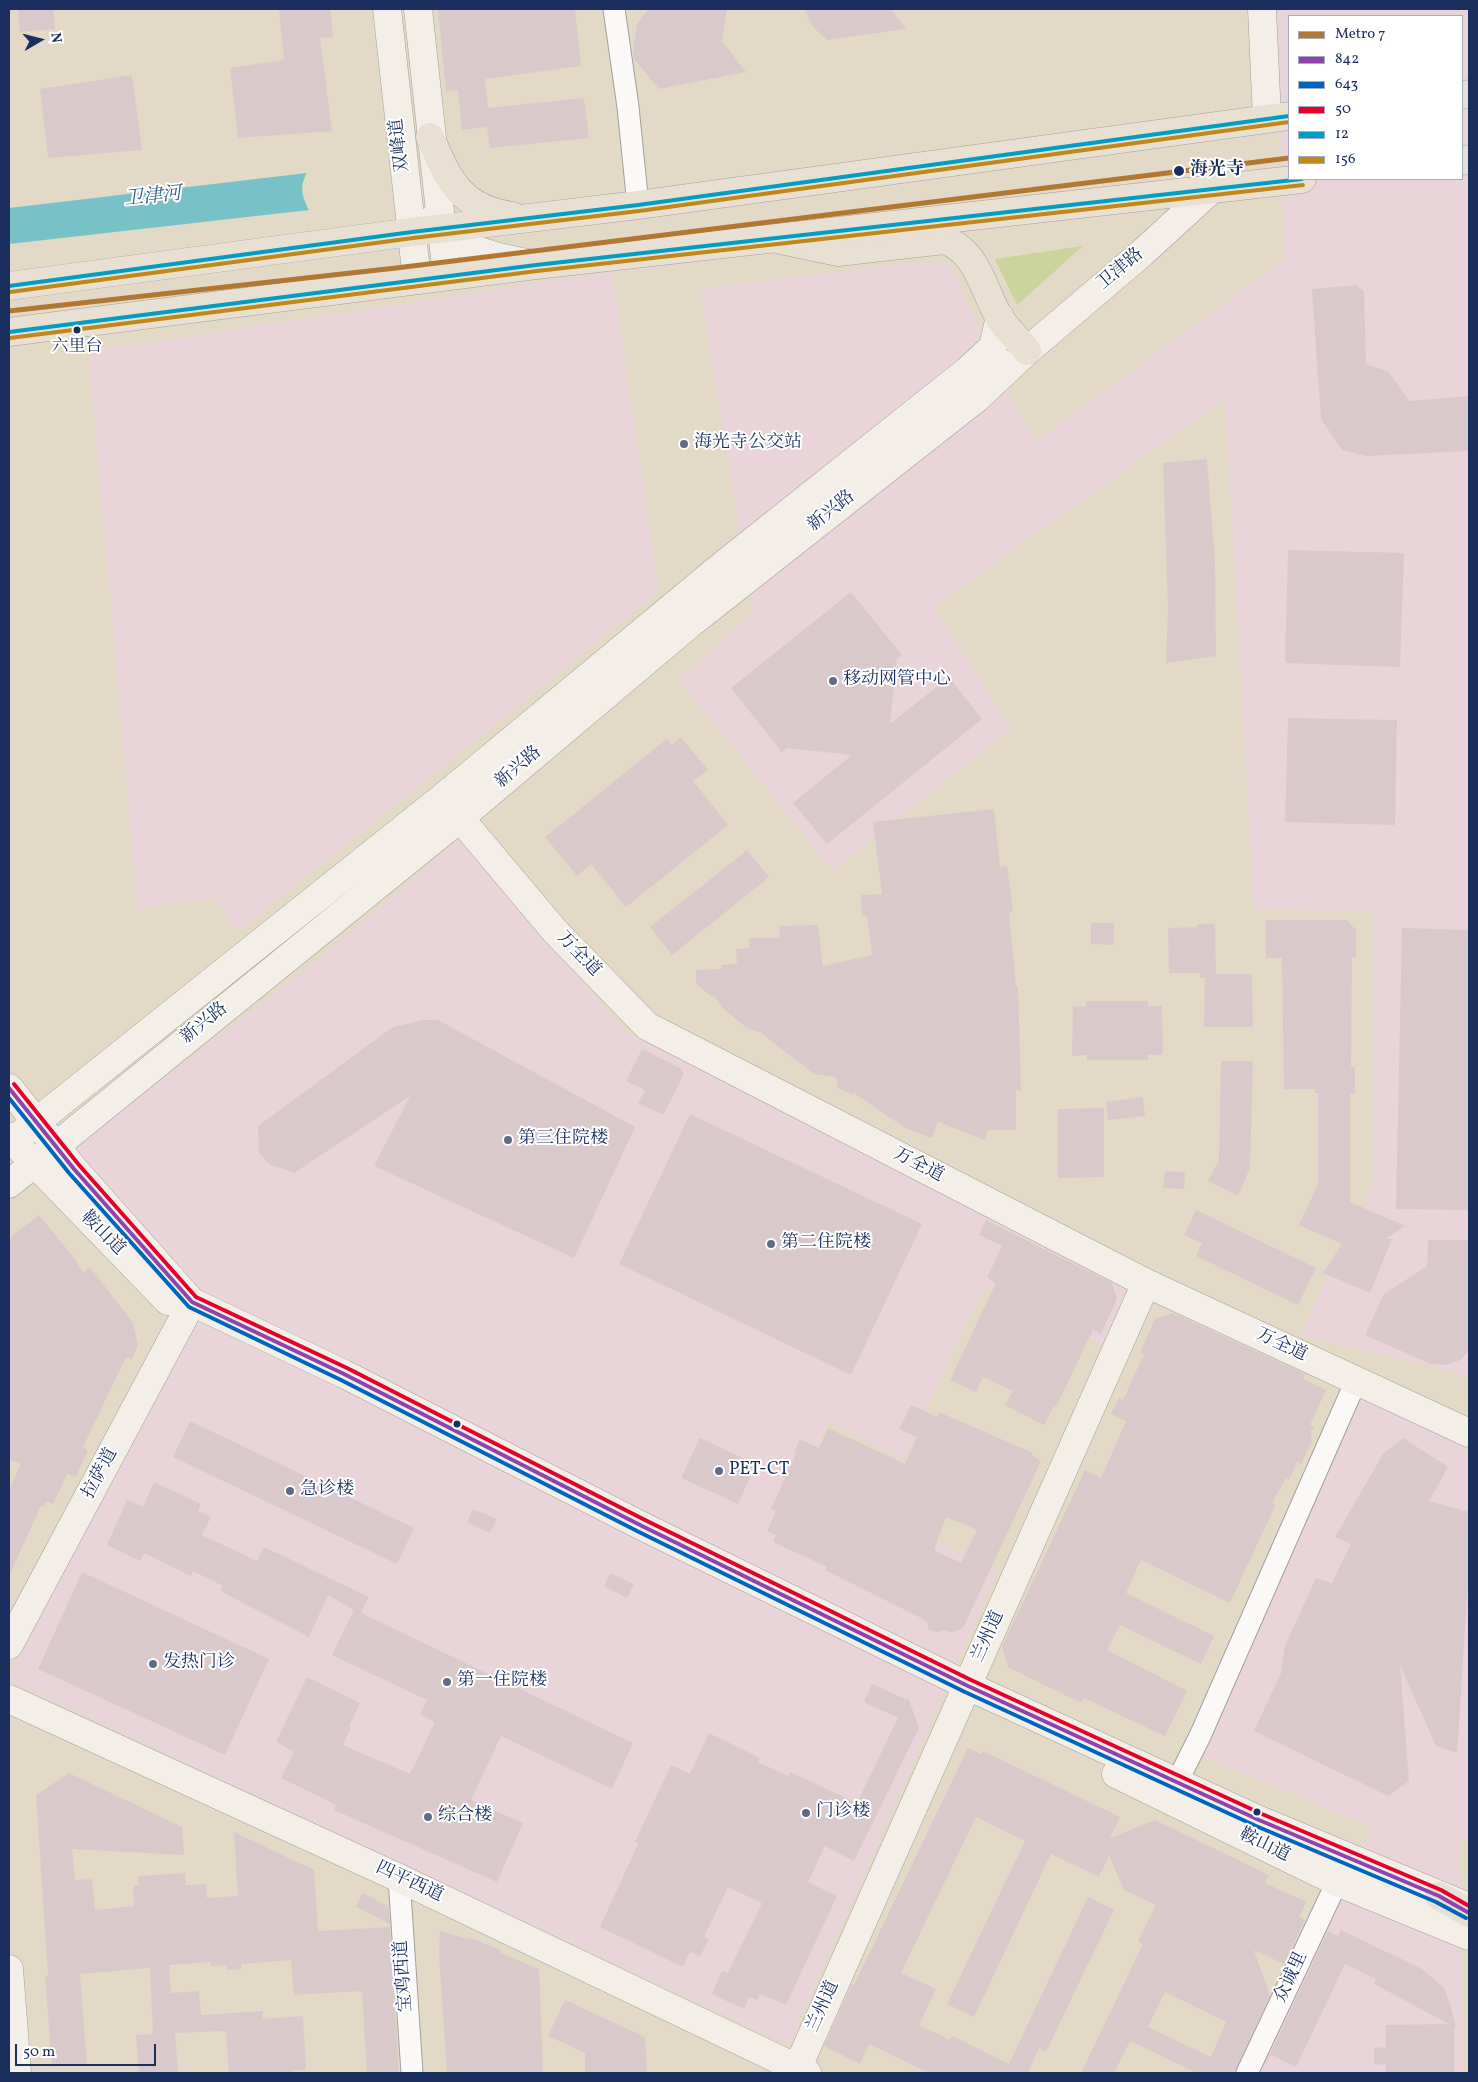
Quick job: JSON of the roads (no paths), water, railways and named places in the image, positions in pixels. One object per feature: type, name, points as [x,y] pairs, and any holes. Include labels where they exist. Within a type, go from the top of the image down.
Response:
[{"type":"main road","name":"双峰道","points":[[387,9],[417,280]]},
{"type":"main road","name":"双峰道","points":[[418,9],[430,137],[447,276]]},
{"type":"main road","points":[[9,286],[412,232],[638,205],[1278,117],[1262,9]]},
{"type":"main road","points":[[430,137],[449,178],[468,201],[487,210],[531,218]]},
{"type":"main road","points":[[400,140],[414,185],[429,214],[441,229],[459,241],[484,253],[536,265]]},
{"type":"main road","points":[[9,332],[536,265],[1292,180]]},
{"type":"main road","name":"卫津路","points":[[1027,351],[1142,253],[1213,188]]},
{"type":"main road","points":[[777,239],[838,252],[944,240],[956,244],[975,265],[1000,317],[1027,351]]},
{"type":"main road","points":[[10,1141],[442,798],[722,565],[967,372],[993,347],[1000,317]]},
{"type":"main road","name":"新兴路","points":[[9,1184],[459,819],[691,623],[978,398],[1027,351]]},
{"type":"main road","name":"万全道","points":[[442,798],[554,930],[647,1026],[1146,1283],[1469,1433]]},
{"type":"main road","name":"鞍山道","points":[[9,1088],[188,1310]]},
{"type":"main road","name":"鞍山道","points":[[10,1141],[188,1310],[344,1374],[965,1692],[1173,1790],[1337,1882],[1468,1930]]},
{"type":"main road","name":"兰州道","points":[[800,2072],[965,1692],[1146,1283]]},
{"type":"main road","name":"拉萨道","points":[[9,1645],[188,1310]]},
{"type":"main road","name":"四平西道","points":[[9,1699],[399,1878],[800,2072]]},
{"type":"main road","name":"鞍山道","points":[[1173,1790],[1268,1824],[1469,1907]]},
{"type":"main road","points":[[1439,1896],[1469,1896]]},
{"type":"main road","points":[[1439,1896],[1468,1930]]},
{"type":"main road","points":[[9,1969],[17,2073]]},
{"type":"street","points":[[614,9],[628,107],[638,205]]},
{"type":"street","points":[[1173,1790],[1200,1736],[1356,1381]]},
{"type":"street","name":"宝鸡西道","points":[[399,1878],[412,2073]]},
{"type":"street","name":"众诚里","points":[[1248,2073],[1337,1882]]},
{"type":"water","name":"卫津河","points":[[307,173],[302,192],[309,210],[9,244],[9,208]]},
{"type":"metro line","name":"7","points":[[9,311],[396,268],[1288,158]]},
{"type":"place","name":"海光寺","points":[[1179,171]]},
{"type":"place","name":"六里台","points":[[77,330]]},
{"type":"place","name":"海光寺公交站","points":[[684,444]]},
{"type":"place","name":"移动网管中心","points":[[833,681]]},
{"type":"place","name":"第三住院楼","points":[[508,1140]]},
{"type":"place","name":"第二住院楼","points":[[771,1244]]},
{"type":"place","name":"PET-CT","points":[[719,1471]]},
{"type":"place","name":"急诊楼","points":[[290,1491]]},
{"type":"place","name":"发热门诊","points":[[153,1664]]},
{"type":"place","name":"第一住院楼","points":[[447,1682]]},
{"type":"place","name":"门诊楼","points":[[806,1813]]},
{"type":"place","name":"综合楼","points":[[428,1817]]}]
